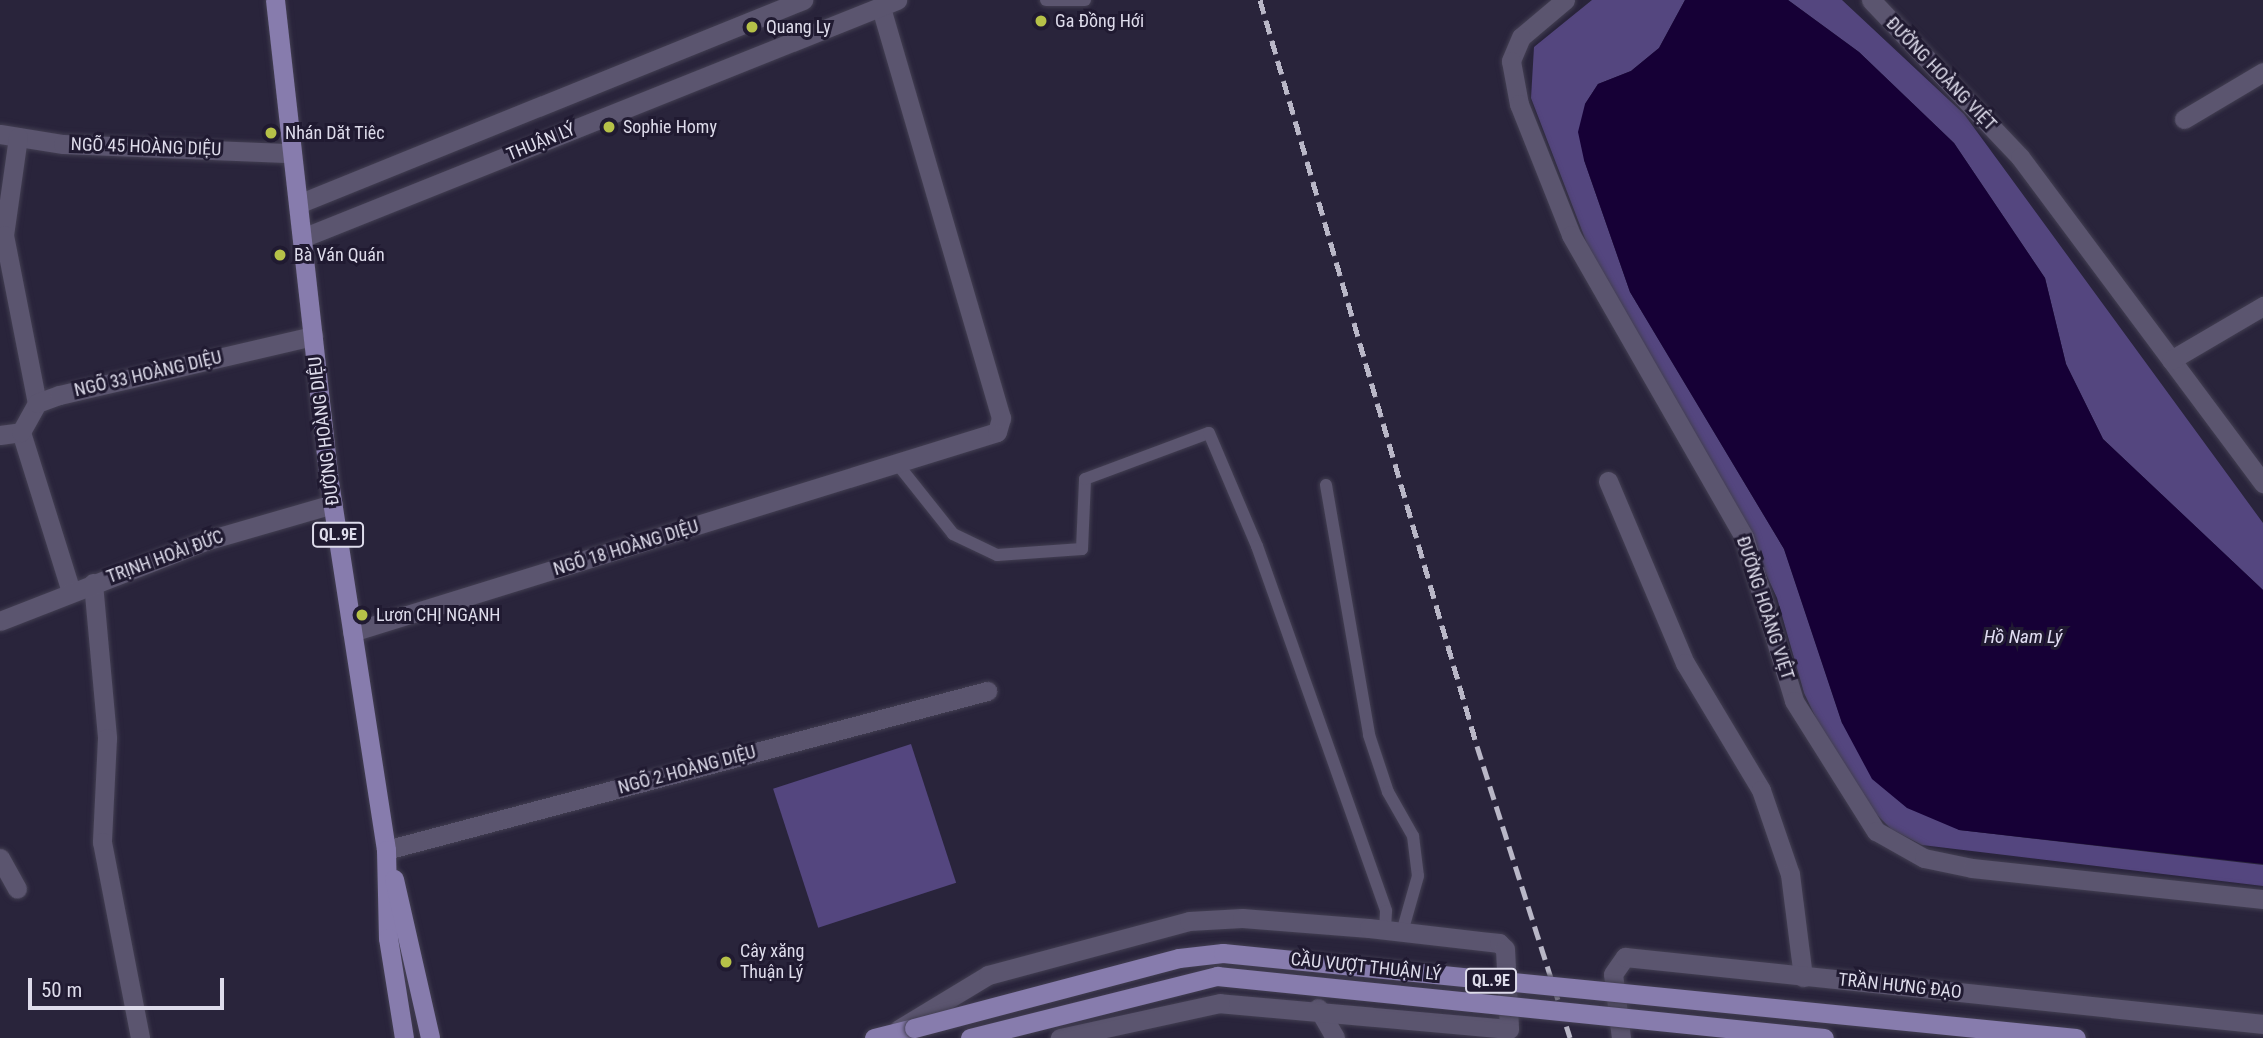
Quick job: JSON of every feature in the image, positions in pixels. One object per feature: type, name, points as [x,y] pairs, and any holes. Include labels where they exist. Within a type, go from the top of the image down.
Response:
[{"type":"main road","name":"ĐƯỜNG HOÀNG DIỆU","points":[[275,0],[333,504],[352,632],[387,854],[411,936],[430,1038]]},
{"type":"main road","name":"ĐƯỜNG HOÀNG DIỆU","points":[[387,854],[388,939],[404,1038]]},
{"type":"main road","name":"CẦU VƯỢT THUẬN LÝ","points":[[887,1036],[1179,958],[1223,953],[2077,1038]]},
{"type":"main road","name":"QL.9E","points":[[971,1038],[1217,976],[1824,1038]]},
{"type":"street","name":"THUẬN LÝ","points":[[298,204],[803,0]]},
{"type":"street","name":"ĐƯỜNG HOÀNG VIỆT","points":[[1565,0],[1521,37],[1511,61],[1519,104],[1571,235],[1744,537],[1794,701],[1876,831],[1924,858],[1972,868],[2263,899]]},
{"type":"street","name":"ĐƯỜNG HOÀNG VIỆT","points":[[1871,0],[2020,157],[2263,483]]},
{"type":"street","name":"THUẬN LÝ","points":[[302,238],[889,4]]},
{"type":"street","name":"NGÕ 18 HOÀNG DIỆU","points":[[352,632],[900,466],[997,432],[1001,418],[889,4]]},
{"type":"street","points":[[2184,119],[2263,72]]},
{"type":"street","name":"NGÕ 45 HOÀNG DIỆU","points":[[9,135],[292,153]]},
{"type":"street","points":[[9,135],[4,235],[37,403],[20,432],[71,593]]},
{"type":"street","points":[[2171,360],[2263,306]]},
{"type":"street","name":"NGÕ 33 HOÀNG DIỆU","points":[[37,403],[313,337]]},
{"type":"street","points":[[0,435],[20,432]]},
{"type":"street","points":[[1608,481],[1685,663],[1761,790],[1790,874],[1803,977]]},
{"type":"street","name":"TRỊNH HOÀI ĐỨC","points":[[0,621],[205,541],[333,504]]},
{"type":"street","points":[[93,583],[107,738],[102,842],[140,1038]]},
{"type":"street","name":"NGÕ 2 HOÀNG DIỆU","points":[[387,854],[987,691]]},
{"type":"street","points":[[0,858],[17,889]]},
{"type":"street","points":[[887,1036],[988,975],[1189,921],[1242,918],[1394,931],[1503,945],[1511,1028],[1318,1008],[1220,1003],[1060,1038]]},
{"type":"street","name":"TRẦN HƯNG ĐẠO","points":[[1621,1038],[1613,974],[1618,958],[2263,1024]]},
{"type":"street","points":[[1318,1008],[1335,1038]]},
{"type":"lane","points":[[1046,0],[1085,0]]},
{"type":"lane","points":[[900,466],[953,534],[997,555],[1082,549],[1085,479],[1209,433],[1257,546],[1394,931]]},
{"type":"lane","points":[[1326,485],[1369,735],[1388,792],[1413,836],[1418,876],[1394,931]]},
{"type":"shaded area","points":[[1592,0],[1685,0],[1659,48],[1631,71],[1598,84],[1585,104],[1584,160],[1630,292],[1784,549],[1842,723],[1959,830],[2263,865],[2263,886],[1922,845],[1891,829],[1873,811],[1834,756],[1804,693],[1777,598],[1737,510],[1594,262],[1531,98],[1534,47]]},
{"type":"shaded area","points":[[1788,0],[1842,0],[1964,114],[2263,523],[2263,590],[2103,439],[2066,364],[2045,278],[1954,143],[1859,52]]},
{"type":"shaded area","points":[[911,744],[956,883],[818,928],[773,789]]},
{"type":"water","name":"Hồ Nam Lý","points":[[1685,0],[1788,0],[1859,52],[1954,143],[2045,278],[2066,364],[2103,439],[2263,590],[2263,864],[1959,830],[1907,808],[1872,779],[1842,723],[1784,549],[1630,292],[1584,160],[1578,132],[1585,104],[1598,84],[1631,71],[1659,48]]},
{"type":"railway","points":[[1260,0],[1477,746],[1570,1038]]},
{"type":"place","name":"Ga Đồng Hới","points":[[1041,21]]},
{"type":"place","name":"Quang Ly","points":[[752,27]]},
{"type":"place","name":"Sophie Homy","points":[[609,127]]},
{"type":"place","name":"Nhán Dăt Tiêc","points":[[271,133]]},
{"type":"place","name":"Bà Ván Quán","points":[[280,255]]},
{"type":"place","name":"Lươn CHỊ NGẠNH","points":[[362,615]]},
{"type":"place","name":"Cây xăng Thuận Lý","points":[[726,962]]}]
